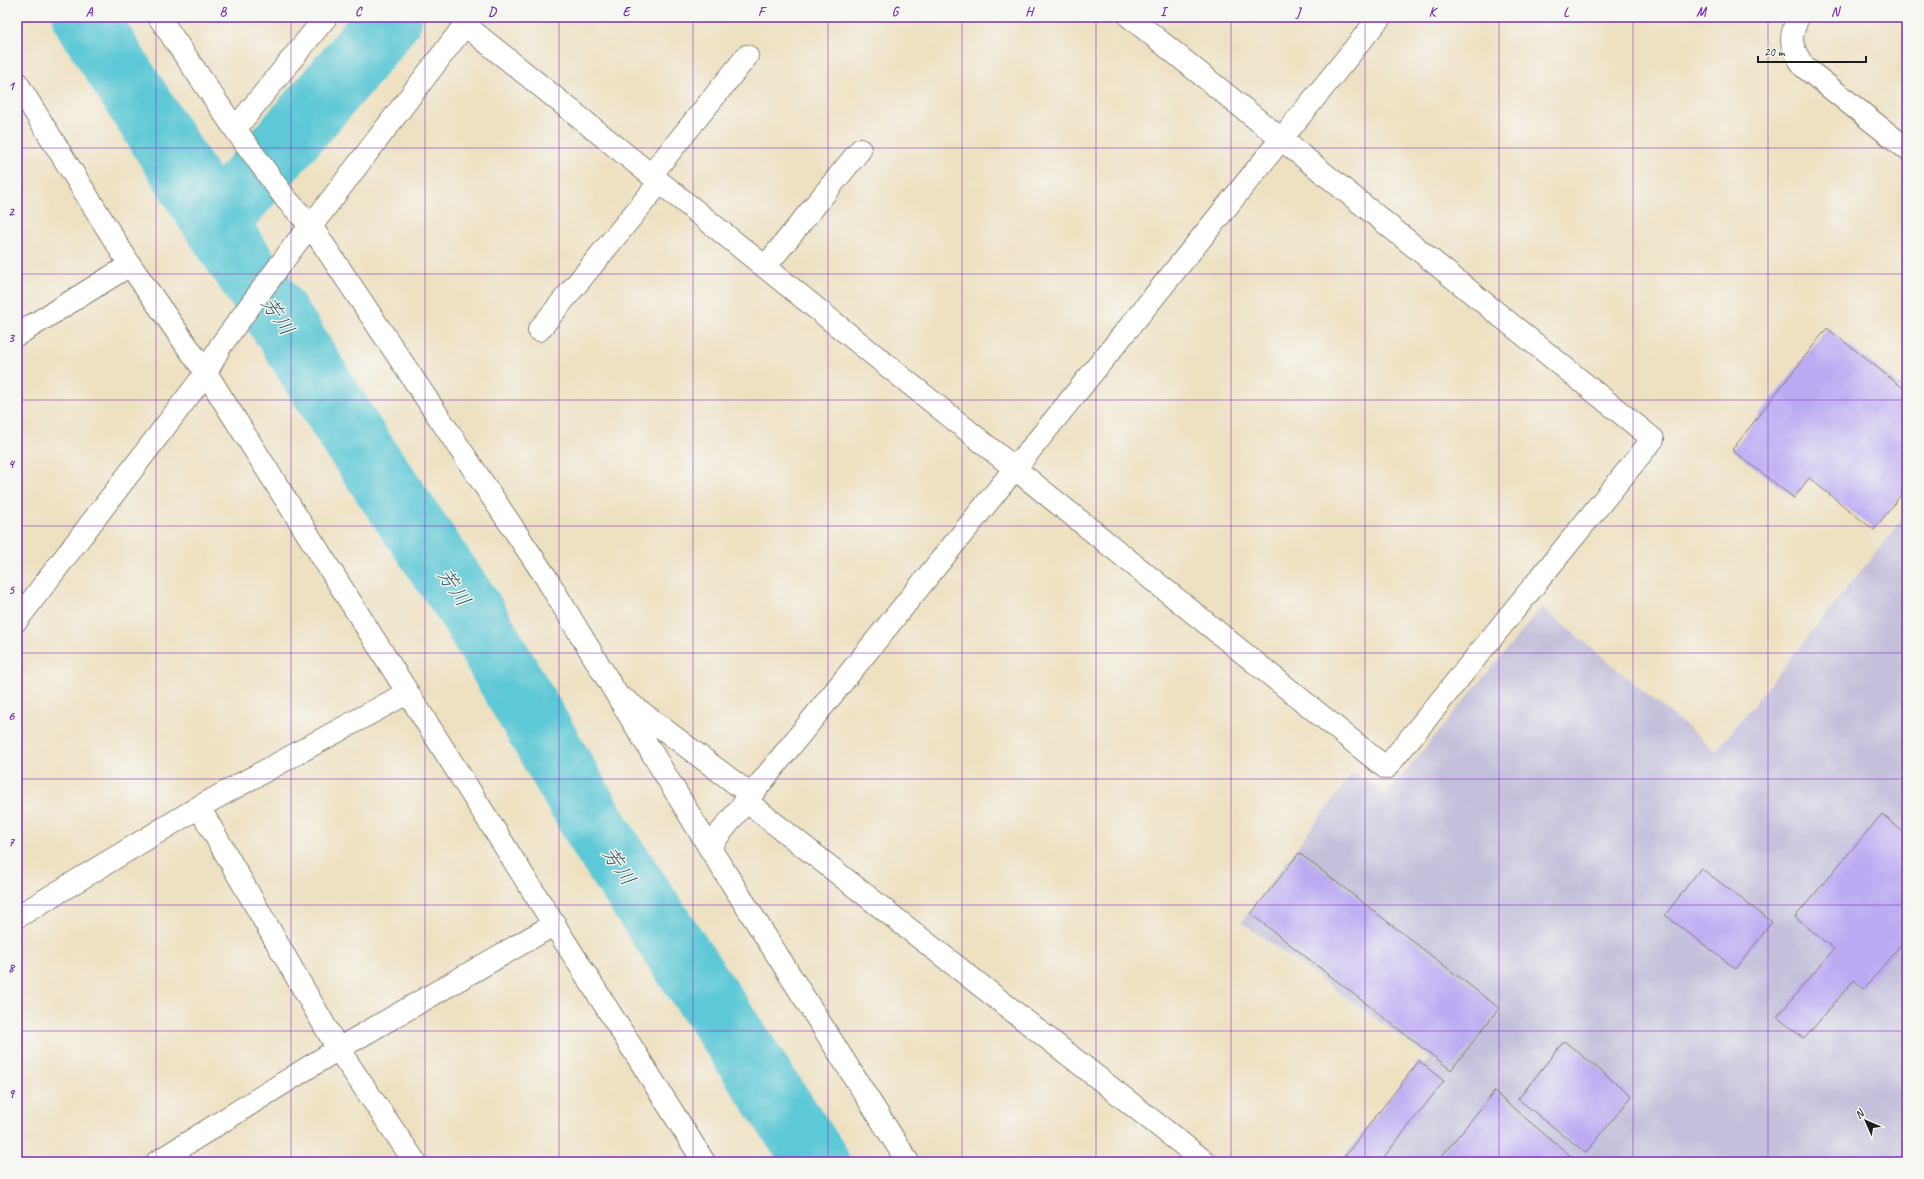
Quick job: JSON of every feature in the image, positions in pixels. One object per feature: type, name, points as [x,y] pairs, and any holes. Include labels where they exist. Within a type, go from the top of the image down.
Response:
[{"type":"street","points":[[159,17],[235,129],[286,199],[311,226],[545,576],[709,847],[908,1162]]},
{"type":"street","points":[[235,129],[326,17]]},
{"type":"street","points":[[17,620],[206,373],[222,345],[297,242],[311,226],[468,21],[655,178],[1386,768],[1653,439],[1130,17]]},
{"type":"street","points":[[709,847],[1380,17]]},
{"type":"street","points":[[1798,17],[1791,32],[1794,51],[1804,67],[1907,149]]},
{"type":"street","points":[[539,330],[747,56]]},
{"type":"street","points":[[17,83],[130,265],[206,373],[704,1162]]},
{"type":"street","points":[[765,267],[860,150]]},
{"type":"street","points":[[17,335],[130,265]]},
{"type":"street","points":[[17,917],[199,807],[407,693]]},
{"type":"street","points":[[616,693],[1205,1162]]},
{"type":"street","points":[[199,807],[338,1049],[415,1162]]},
{"type":"street","points":[[157,1162],[338,1049],[555,924]]},
{"type":"shaded area","points":[[1907,514],[1907,1162],[1348,1162],[1430,1058],[1241,922],[1353,773],[1386,795],[1542,607],[1716,751]]},
{"type":"building","points":[[1827,328],[1907,391],[1907,487],[1874,530],[1809,478],[1794,498],[1732,450]]},
{"type":"building","points":[[1882,814],[1907,835],[1907,937],[1864,989],[1854,980],[1804,1039],[1777,1017],[1834,949],[1795,917]]},
{"type":"building","points":[[1299,853],[1499,1008],[1451,1070],[1251,914]]},
{"type":"building","points":[[1701,868],[1772,922],[1736,969],[1665,915]]},
{"type":"building","points":[[1564,1041],[1632,1096],[1586,1153],[1518,1099]]},
{"type":"building","points":[[1419,1061],[1444,1081],[1380,1162],[1340,1162]]},
{"type":"building","points":[[1494,1092],[1578,1162],[1437,1162]]},
{"type":"waterway","name":"芳川","points":[[85,17],[215,223],[288,332],[354,439],[469,608],[604,842],[817,1162]]},
{"type":"waterway","points":[[215,223],[346,72],[390,17]]}]
